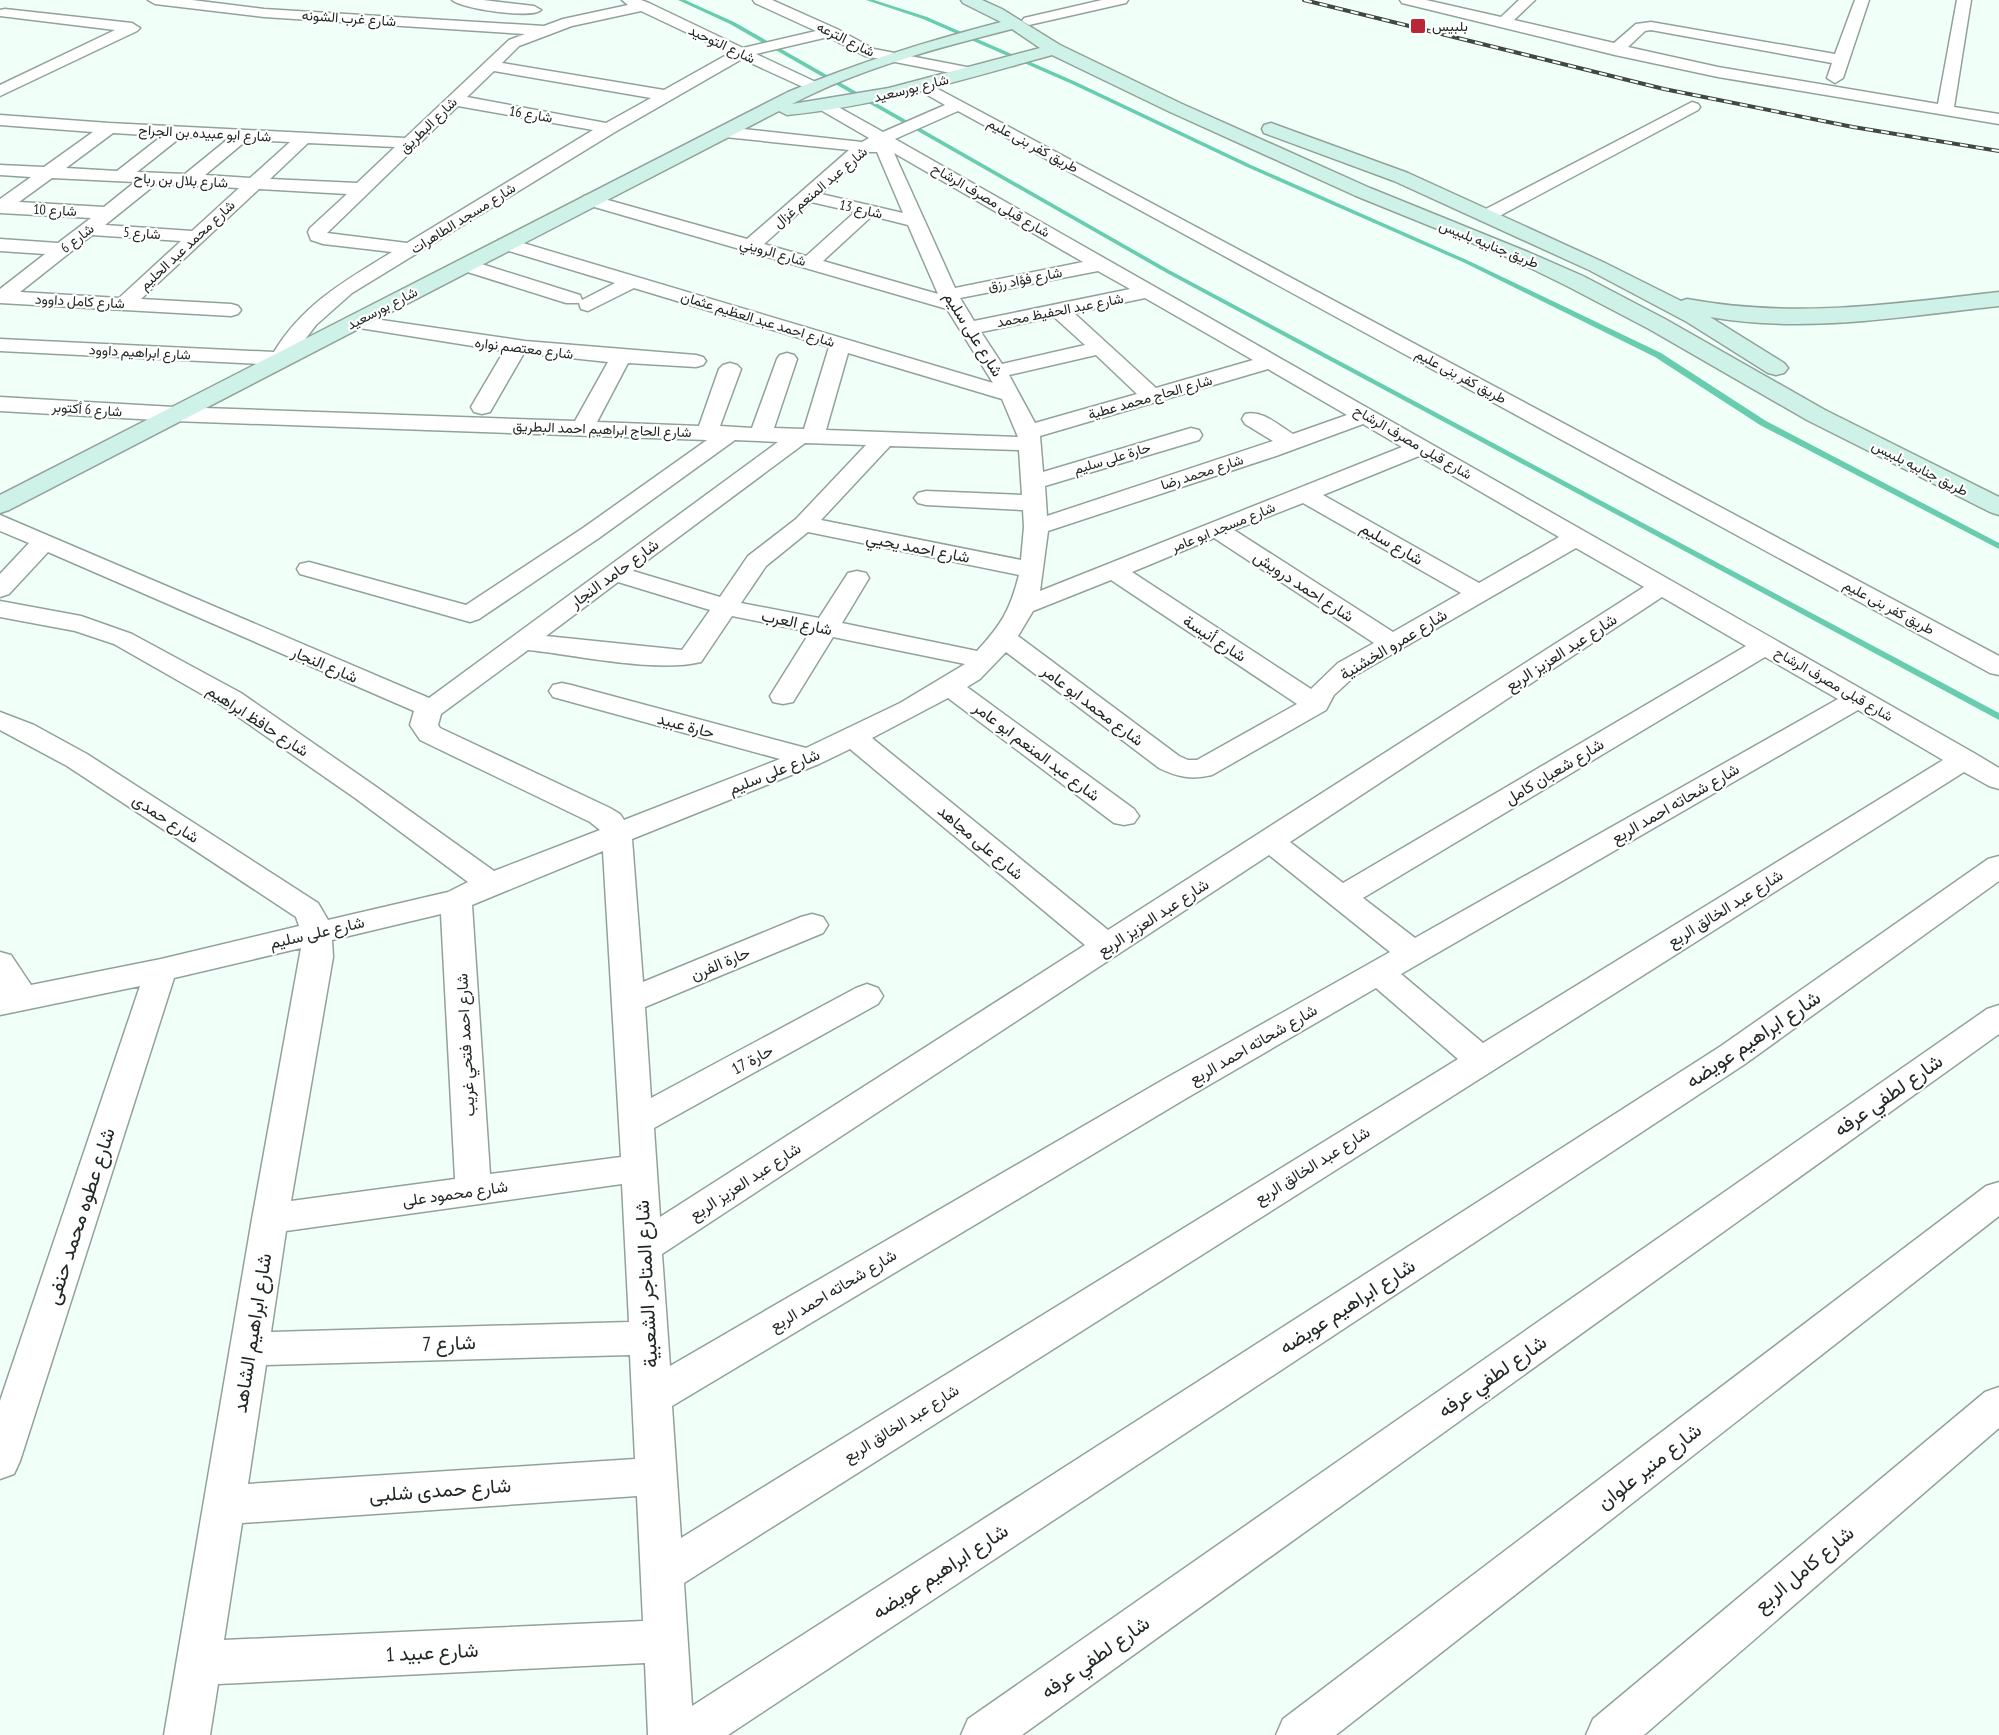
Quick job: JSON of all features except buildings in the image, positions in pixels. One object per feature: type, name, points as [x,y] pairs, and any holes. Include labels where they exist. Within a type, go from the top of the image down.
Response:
[{"type":"main road","name":"طريق جنابيه بلبيس","points":[[969,0],[1021,23]]},
{"type":"main road","name":"طريق جنابيه بلبيس","points":[[988,0],[1048,45],[1174,107],[1363,192],[1548,268],[1657,324],[1816,415],[1999,507]]},
{"type":"main road","name":"شارع بورسعيد","points":[[0,505],[764,112],[819,93],[858,69],[942,42],[1021,23]]},
{"type":"main road","name":"طريق جنابيه بلبيس","points":[[1048,45],[1401,177],[1486,216],[1668,302],[1818,395],[1999,489]]},
{"type":"main road","name":"شارع بورسعيد","points":[[819,93],[852,102],[923,86],[992,66],[1048,45]]},
{"type":"main road","points":[[1363,192],[1401,177]]},
{"type":"main road","name":"طريق جنابيه بلبيس","points":[[1668,302],[1723,312],[1797,316],[1852,313],[1999,298]]},
{"type":"main road","points":[[1657,324],[1684,323],[1695,317]]},
{"type":"street","name":"شارع غرب الشونه","points":[[156,0],[248,11],[542,30]]},
{"type":"street","points":[[248,11],[264,0]]},
{"type":"street","points":[[459,0],[502,8],[597,14]]},
{"type":"street","points":[[502,8],[525,0]]},
{"type":"street","name":"شارع الترعه","points":[[760,0],[832,32],[870,53],[971,72]]},
{"type":"street","points":[[1407,0],[1718,72],[1999,119]]},
{"type":"street","points":[[1503,23],[1528,0]]},
{"type":"street","points":[[1830,92],[1862,0]]},
{"type":"street","points":[[1945,111],[1964,0]]},
{"type":"street","points":[[1021,23],[1114,2]]},
{"type":"street","points":[[1048,45],[1114,2]]},
{"type":"street","name":"شارع البطريق","points":[[411,249],[318,236],[317,232],[514,43],[542,30],[636,3]]},
{"type":"street","name":"شارع التوحيد","points":[[636,3],[747,51],[819,93]]},
{"type":"street","points":[[329,17],[361,4]]},
{"type":"street","points":[[0,91],[132,28],[5,14]]},
{"type":"street","points":[[1616,50],[1641,27],[1651,26],[1841,60]]},
{"type":"street","name":"شارع مسجد الطاهرات","points":[[280,359],[303,323],[322,305],[663,95],[747,51],[832,32]]},
{"type":"street","points":[[490,66],[663,95]]},
{"type":"street","name":"طريق كفر بنى عليم","points":[[923,86],[951,108],[1999,667]]},
{"type":"street","name":"شارع قبلى مصرف الرشاح","points":[[819,93],[881,141],[1367,415],[1999,780]]},
{"type":"street","name":"شارع 16","points":[[454,100],[609,128]]},
{"type":"street","points":[[1486,216],[1692,107]]},
{"type":"street","name":"شارع عبد المنعم غزال","points":[[751,246],[807,196],[881,141],[951,108]]},
{"type":"street","name":"شارع ابو عبيده بن الجراح","points":[[0,120],[178,132],[410,143]]},
{"type":"street","points":[[1,208],[109,128]]},
{"type":"street","points":[[120,177],[178,132]]},
{"type":"street","points":[[725,132],[881,141]]},
{"type":"street","points":[[189,180],[243,135]]},
{"type":"street","name":"شارع محمد عبد الحليم","points":[[124,304],[304,138]]},
{"type":"street","name":"شارع على سليم","points":[[11,1001],[161,970],[456,900],[808,758],[910,709],[971,673],[1004,638],[1024,606],[1032,570],[1035,504],[1029,438],[1011,395],[952,300],[881,141]]},
{"type":"street","name":"شارع بلال بن رباح","points":[[0,171],[362,189]]},
{"type":"street","name":"شارع 6","points":[[1,297],[152,178]]},
{"type":"street","name":"شارع 13","points":[[807,196],[915,221]]},
{"type":"street","name":"شارع الرويني","points":[[590,200],[810,263],[952,300]]},
{"type":"street","name":"شارع 10","points":[[1,208],[108,213]]},
{"type":"street","points":[[810,263],[868,210]]},
{"type":"street","name":"شارع 5","points":[[87,229],[196,237]]},
{"type":"street","points":[[0,244],[63,249]]},
{"type":"street","name":"شارع احمد عبد العظيم عثمان","points":[[506,244],[1011,395]]},
{"type":"street","name":"شارع فؤاد رزق","points":[[952,300],[1102,264]]},
{"type":"street","points":[[465,265],[580,302],[631,282]]},
{"type":"street","name":"شارع عبد الحفيظ محمد","points":[[969,328],[1150,291]]},
{"type":"street","name":"شارع كامل داوود","points":[[1,297],[231,310]]},
{"type":"street","points":[[1059,310],[1152,396]]},
{"type":"street","name":"شارع معتصم نواره","points":[[354,322],[445,338],[517,347],[620,358],[696,361]]},
{"type":"street","points":[[807,436],[840,344]]},
{"type":"street","name":"شارع ابراهيم داوود","points":[[0,345],[280,359]]},
{"type":"street","points":[[482,407],[517,347]]},
{"type":"street","points":[[997,372],[1100,348]]},
{"type":"street","points":[[582,429],[620,358]]},
{"type":"street","points":[[760,434],[787,359]]},
{"type":"street","name":"شارع الحاج محمد عطية","points":[[1029,438],[1152,396],[1273,362]]},
{"type":"street","points":[[309,569],[470,614],[591,533],[718,433],[729,369]]},
{"type":"street","name":"شارع 6 أكتوبر","points":[[0,404],[174,414]]},
{"type":"street","name":"شارع الحاج ابراهيم احمد البطريق","points":[[174,414],[884,440],[1029,438]]},
{"type":"street","name":"شارع محمد رضا","points":[[1035,504],[1291,442],[1367,415]]},
{"type":"street","points":[[1253,419],[1291,442]]},
{"type":"street","name":"حارة على سليم","points":[[1035,504],[1191,435]]},
{"type":"street","name":"شارع حامد النجار","points":[[428,711],[614,573],[807,436]]},
{"type":"street","points":[[521,641],[589,651],[686,658],[695,654],[757,561],[804,525],[884,440]]},
{"type":"street","name":"شارع مسجد ابو عامر","points":[[1024,606],[1422,447]]},
{"type":"street","name":"شارع سليم","points":[[1304,494],[1479,593]]},
{"type":"street","points":[[926,498],[1035,504]]},
{"type":"street","name":"شارع النجار","points":[[0,522],[425,706],[428,711]]},
{"type":"street","name":"شارع احمد يحيي","points":[[804,525],[1032,570]]},
{"type":"street","name":"شارع احمد درويش","points":[[1216,529],[1392,643]]},
{"type":"street","name":"شارع عمرو الخشنية","points":[[1184,770],[1202,769],[1316,704],[1323,691],[1347,669],[1577,537]]},
{"type":"street","points":[[0,589],[44,543]]},
{"type":"street","name":"شارع أنيسة","points":[[1114,571],[1316,704]]},
{"type":"street","name":"شارع العرب","points":[[614,573],[726,607],[983,660]]},
{"type":"street","points":[[783,696],[856,578]]},
{"type":"street","name":"شارع عبد العزيز الربع","points":[[644,1247],[1663,586]]},
{"type":"street","name":"شارع حافظ ابراهيم","points":[[0,609],[81,624],[123,639],[231,699],[365,792],[491,884]]},
{"type":"street","name":"شارع محمد ابو عامر","points":[[1004,638],[1169,762],[1184,770]]},
{"type":"street","name":"شارع شعبان كامل","points":[[1342,897],[1766,645]]},
{"type":"street","name":"شارع عبد المنعم ابو عامر","points":[[949,687],[1124,816]]},
{"type":"street","name":"حارة عبيد","points":[[562,691],[808,758]]},
{"type":"street","name":"شارع شحاته احمد الربع","points":[[652,1397],[1173,1090],[1858,699]]},
{"type":"street","points":[[428,711],[424,725],[430,734],[600,815],[610,821],[617,834]]},
{"type":"street","name":"شارع حمدى","points":[[0,720],[77,760],[307,910],[314,920],[317,932]]},
{"type":"street","name":"شارع على مجاهد","points":[[854,737],[1108,947]]},
{"type":"street","name":"شارع عبد الخالق الربع","points":[[662,1573],[1964,759]]},
{"type":"street","name":"شارع المتاجر الشعبية","points":[[617,834],[644,1247],[671,1735]]},
{"type":"street","points":[[1270,841],[1413,953]]},
{"type":"street","name":"شارع ابراهيم عويضه","points":[[688,1735],[1733,1054],[1999,866]]},
{"type":"street","name":"شارع احمد فتحي غريب","points":[[456,900],[473,1191]]},
{"type":"street","name":"حارة الفرن","points":[[628,1001],[812,925]]},
{"type":"street","name":"شارع ابراهيم الشاهد","points":[[187,1735],[270,1219],[316,957],[317,932]]},
{"type":"street","points":[[0,963],[11,1001]]},
{"type":"street","name":"شارع عطوه محمد حنفى","points":[[0,1461],[161,970]]},
{"type":"street","points":[[1378,972],[1481,1060]]},
{"type":"street","name":"حارة 17","points":[[636,1122],[867,996]]},
{"type":"street","name":"شارع لطفي عرفه","points":[[984,1735],[1999,1017]]},
{"type":"street","name":"شارع محمود على","points":[[270,1219],[639,1168]]},
{"type":"street","name":"شارع منير علوان","points":[[1299,1735],[1999,1196]]},
{"type":"street","name":"شارع 7","points":[[249,1349],[648,1338]]},
{"type":"street","name":"شارع كامل الربع","points":[[1609,1735],[1999,1404]]},
{"type":"street","name":"شارع حمدى شلبى","points":[[224,1505],[656,1476]]},
{"type":"street","name":"شارع عبيد 1","points":[[198,1663],[666,1641]]},
{"type":"waterway","points":[[681,0],[732,23],[1167,271],[1999,717]]},
{"type":"waterway","points":[[869,0],[925,18],[1074,83],[1249,166],[1467,262],[1658,355],[1763,423],[1999,546]]},
{"type":"railway","points":[[1304,0],[1664,89],[1853,127],[1999,151]]},
{"type":"place","name":"بلبيس","points":[[1418,26]]}]
